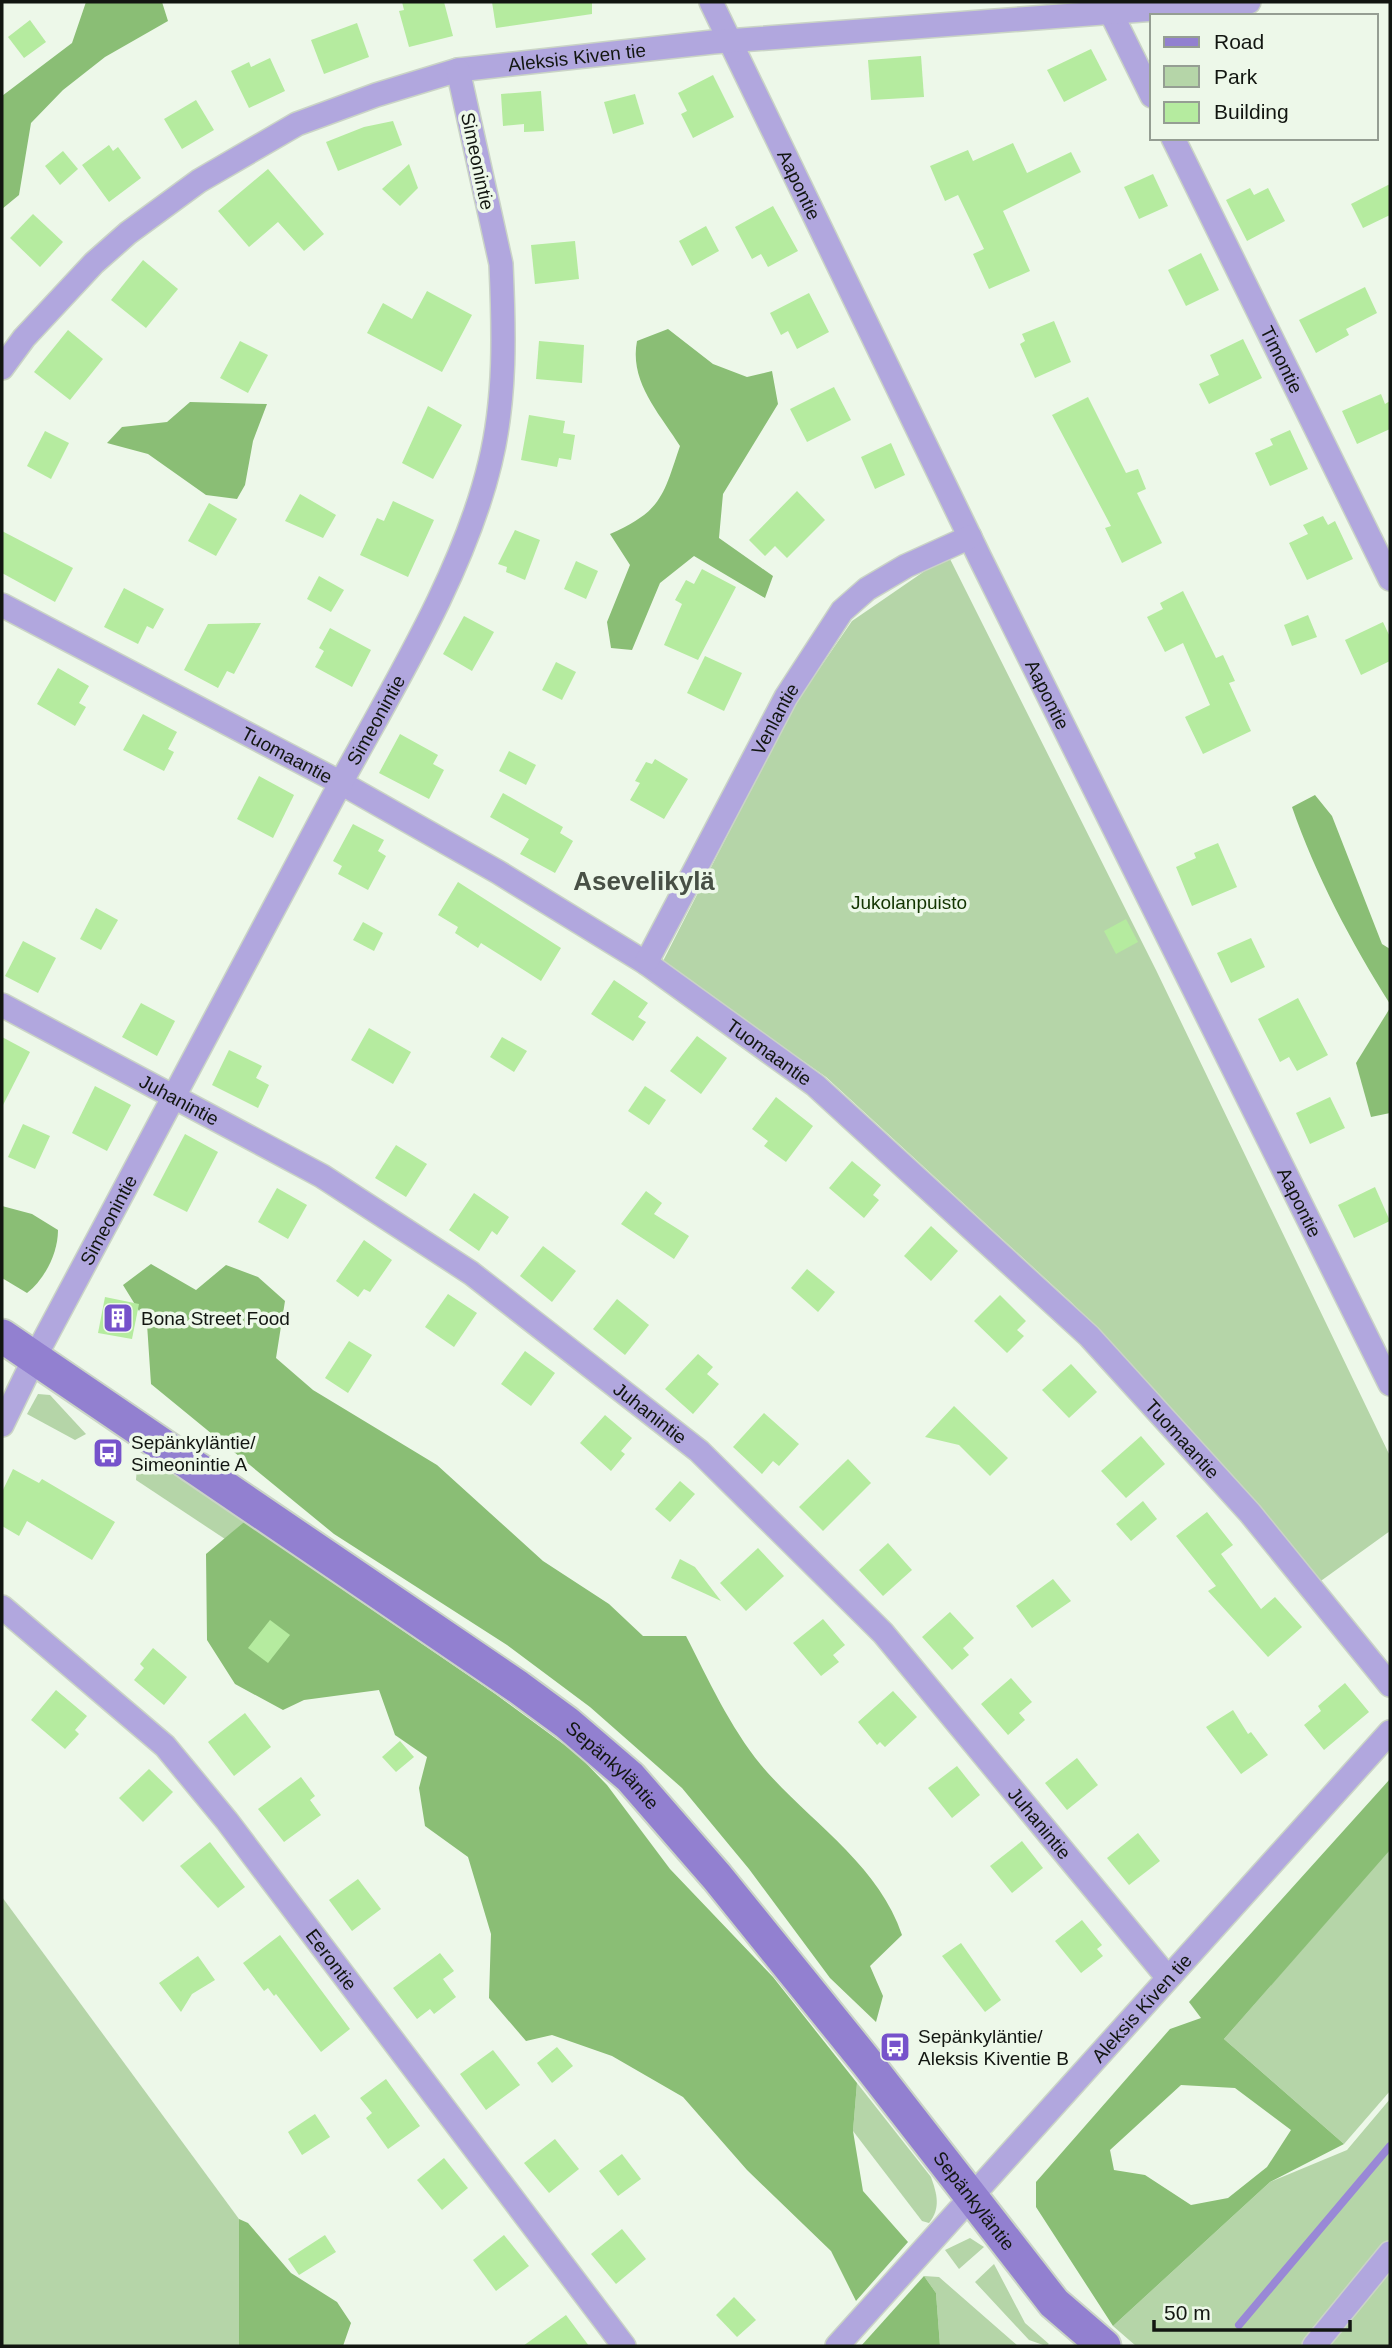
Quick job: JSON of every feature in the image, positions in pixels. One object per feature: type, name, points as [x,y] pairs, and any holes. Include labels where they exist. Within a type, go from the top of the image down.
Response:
[{"type":"main road","name":"Sepänkyläntie","points":[[2,1336],[257,1512],[518,1687],[567,1723],[630,1777],[717,1877],[1054,2303],[1098,2343]]},
{"type":"street","name":"Aapontie","points":[[711,2],[970,537],[1390,1384]]},
{"type":"street","name":"Aleksis Kiven tie","points":[[2,368],[24,338],[94,263],[128,233],[199,181],[297,124],[376,94],[458,70],[731,41],[1249,2]]},
{"type":"street","points":[[1111,13],[1150,92]]},
{"type":"street","name":"Simeonintie","points":[[35,1357],[408,659],[466,537],[493,451],[500,405],[504,340],[501,264],[458,70]]},
{"type":"street","name":"Timontie","points":[[1174,140],[1390,579]]},
{"type":"street","name":"Venlantie","points":[[646,963],[786,697],[842,611],[867,589],[906,566],[970,537]]},
{"type":"street","name":"Tuomaantie","points":[[2,605],[341,783],[498,872],[646,963],[815,1086],[1065,1311],[1163,1414],[1241,1503],[1390,1685]]},
{"type":"street","name":"Juhanintie","points":[[2,1005],[175,1095],[322,1176],[471,1273],[699,1451],[883,1633],[1168,1978]]},
{"type":"street","points":[[2,1425],[35,1357]]},
{"type":"street","name":"Eerontie","points":[[2,1607],[168,1750],[227,1821],[624,2346]]},
{"type":"street","name":"Aleksis Kiven tie","points":[[837,2346],[1390,1732]]},
{"type":"street","points":[[1317,2344],[1390,2253]]},
{"type":"green space","points":[[86,2],[162,2],[168,21],[105,57],[63,90],[31,123],[19,195],[2,209],[2,96],[72,43]]},
{"type":"green space","points":[[668,329],[713,364],[747,377],[772,371],[778,404],[723,494],[719,538],[773,576],[765,598],[694,556],[660,583],[632,650],[611,648],[607,622],[630,565],[610,534],[651,509],[664,490],[680,446],[648,397],[642,384],[636,356],[637,341]]},
{"type":"green space","points":[[190,402],[267,404],[253,441],[245,485],[237,499],[206,495],[148,454],[107,443],[122,427],[167,422]]},
{"type":"green space","name":"Jukolanpuisto","points":[[948,555],[1156,970],[1390,1456],[1390,1531],[1318,1583],[1072,1303],[826,1077],[662,963],[793,707],[852,621]]},
{"type":"green space","points":[[1315,795],[1332,816],[1382,944],[1390,949],[1390,1004],[1335,908],[1292,807]]},
{"type":"green space","points":[[1390,1008],[1390,1113],[1371,1117],[1356,1063]]},
{"type":"green space","points":[[2,1206],[32,1214],[58,1230],[56,1248],[49,1265],[27,1293],[2,1278]]},
{"type":"green space","points":[[151,1264],[196,1290],[226,1265],[258,1277],[285,1301],[276,1358],[313,1390],[437,1465],[543,1561],[609,1604],[643,1636],[686,1636],[739,1735],[761,1765],[859,1864],[891,1909],[902,1935],[870,1966],[883,1996],[876,2022],[830,1978],[749,1869],[682,1788],[590,1707],[507,1645],[334,1534],[151,1384],[147,1324],[123,1285]]},
{"type":"green space","points":[[38,1394],[50,1395],[86,1434],[75,1440],[27,1414]]},
{"type":"green space","points":[[137,1467],[168,1469],[244,1522],[225,1539],[136,1480]]},
{"type":"green space","points":[[244,1522],[494,1693],[577,1754],[607,1785],[670,1869],[773,1977],[857,2083],[853,2131],[863,2191],[908,2242],[856,2301],[831,2251],[747,2170],[683,2097],[612,2056],[552,2035],[526,2041],[489,1998],[491,1934],[468,1857],[425,1826],[419,1788],[427,1757],[395,1735],[379,1690],[304,1700],[283,1710],[235,1684],[207,1640],[206,1554]]},
{"type":"green space","points":[[1390,1779],[1390,1850],[1224,2039],[1344,2144],[1270,2182],[1113,2326],[1036,2207],[1036,2182],[1170,2029],[1201,2018],[1189,2002]],"holes":[[[1181,2085],[1235,2088],[1291,2130],[1267,2167],[1228,2198],[1191,2205],[1145,2175],[1114,2170],[1110,2150]]]},
{"type":"green space","points":[[1389,1850],[1390,2091],[1344,2144],[1224,2039]]},
{"type":"green space","points":[[2,1897],[239,2219],[239,2346],[2,2346]]},
{"type":"green space","points":[[857,2083],[931,2177],[937,2201],[929,2223],[922,2221],[853,2131]]},
{"type":"green space","points":[[1390,2099],[1390,2346],[1136,2346],[1113,2326],[1270,2182],[1347,2150]]},
{"type":"green space","points":[[239,2219],[248,2223],[291,2273],[337,2302],[351,2323],[343,2346],[239,2346]]},
{"type":"green space","points":[[970,2238],[984,2247],[959,2269],[945,2250]]},
{"type":"green space","points":[[994,2264],[1025,2323],[1049,2344],[1046,2346],[1029,2340],[975,2282]]},
{"type":"green space","points":[[924,2276],[939,2277],[1018,2346],[940,2346],[936,2293]]},
{"type":"green space","points":[[924,2276],[936,2293],[940,2346],[861,2346]]},
{"type":"building","points":[[402,2],[444,2],[453,36],[409,47],[399,11],[404,10]]},
{"type":"building","points":[[492,2],[592,2],[592,14],[496,28]]},
{"type":"building","points":[[30,20],[46,42],[24,58],[8,37]]},
{"type":"building","points":[[357,23],[369,57],[324,74],[311,40]]},
{"type":"building","points":[[1091,49],[1107,80],[1064,102],[1047,70]]},
{"type":"building","points":[[921,56],[924,97],[871,100],[868,60]]},
{"type":"building","points":[[270,58],[285,91],[249,108],[231,71],[249,62],[251,67]]},
{"type":"building","points":[[713,75],[734,117],[693,138],[681,114],[687,111],[678,93]]},
{"type":"building","points":[[541,91],[544,131],[524,132],[524,124],[503,126],[501,94]]},
{"type":"building","points":[[635,94],[644,124],[613,134],[604,102]]},
{"type":"building","points":[[196,100],[214,130],[182,149],[164,119]]},
{"type":"building","points":[[393,121],[402,145],[338,171],[326,142],[364,127]]},
{"type":"building","points":[[1013,143],[1027,173],[1071,152],[1081,172],[1003,211],[1030,271],[989,289],[973,254],[984,249],[958,195],[945,201],[930,166],[968,150],[973,161]]},
{"type":"building","points":[[109,145],[113,151],[118,147],[141,178],[109,202],[82,165]]},
{"type":"building","points":[[63,151],[78,169],[60,185],[45,166]]},
{"type":"building","points":[[409,164],[418,188],[400,206],[382,189]]},
{"type":"building","points":[[268,169],[324,234],[304,251],[278,222],[249,247],[218,211]]},
{"type":"building","points":[[1153,174],[1168,206],[1139,219],[1124,187]]},
{"type":"building","points":[[1390,184],[1390,215],[1363,228],[1351,204]]},
{"type":"building","points":[[1250,188],[1254,195],[1268,188],[1285,221],[1247,241],[1226,200]]},
{"type":"building","points":[[773,206],[798,251],[768,267],[761,254],[752,259],[735,227]]},
{"type":"building","points":[[33,214],[63,242],[40,267],[10,238]]},
{"type":"building","points":[[706,226],[719,251],[692,266],[679,241]]},
{"type":"building","points":[[575,241],[579,279],[535,284],[531,245]]},
{"type":"building","points":[[1201,253],[1219,290],[1186,306],[1168,270]]},
{"type":"building","points":[[143,260],[178,289],[146,328],[111,300]]},
{"type":"building","points":[[1365,287],[1377,313],[1346,329],[1349,335],[1316,353],[1299,320]]},
{"type":"building","points":[[427,291],[472,315],[442,372],[367,333],[383,303],[412,319]]},
{"type":"building","points":[[809,293],[829,332],[797,349],[788,331],[781,335],[770,313]]},
{"type":"building","points":[[1054,321],[1071,362],[1035,378],[1020,344],[1025,341],[1022,334]]},
{"type":"building","points":[[68,330],[103,359],[70,400],[34,372]]},
{"type":"building","points":[[1243,339],[1262,378],[1209,404],[1199,384],[1219,375],[1210,355]]},
{"type":"building","points":[[240,341],[268,355],[248,393],[220,378]]},
{"type":"building","points":[[539,341],[584,345],[582,383],[536,379]]},
{"type":"building","points":[[834,387],[851,420],[807,442],[790,409]]},
{"type":"building","points":[[1381,394],[1385,404],[1390,401],[1390,429],[1357,444],[1342,411]]},
{"type":"building","points":[[1088,397],[1126,473],[1138,469],[1146,489],[1137,493],[1162,543],[1122,563],[1105,528],[1111,526],[1052,415]]},
{"type":"building","points":[[428,406],[462,425],[433,479],[402,463]]},
{"type":"building","points":[[529,415],[565,421],[563,433],[575,435],[571,460],[559,458],[557,467],[521,460]]},
{"type":"building","points":[[1290,430],[1308,469],[1270,486],[1255,453],[1273,445],[1270,439]]},
{"type":"building","points":[[45,431],[69,443],[51,479],[27,466]]},
{"type":"building","points":[[891,443],[905,475],[875,489],[861,457]]},
{"type":"building","points":[[797,491],[825,520],[787,558],[775,546],[765,556],[749,540]]},
{"type":"building","points":[[300,494],[336,515],[323,538],[285,521]]},
{"type":"building","points":[[393,501],[434,520],[408,577],[360,555],[377,518],[384,521]]},
{"type":"building","points":[[209,503],[237,519],[216,556],[188,541]]},
{"type":"building","points":[[1323,516],[1328,525],[1335,521],[1353,559],[1307,580],[1289,543],[1308,534],[1303,525]]},
{"type":"building","points":[[515,530],[540,540],[525,580],[506,572],[507,567],[498,564]]},
{"type":"building","points":[[2,531],[73,568],[55,602],[2,573]]},
{"type":"building","points":[[576,561],[598,571],[586,599],[564,589]]},
{"type":"building","points":[[702,569],[736,587],[698,660],[664,645],[682,604],[675,600],[686,580],[694,584]]},
{"type":"building","points":[[319,576],[344,590],[331,612],[307,599]]},
{"type":"building","points":[[124,588],[164,609],[153,629],[147,626],[138,644],[104,627]]},
{"type":"building","points":[[1183,591],[1216,658],[1223,655],[1235,681],[1229,683],[1251,731],[1203,754],[1185,717],[1210,705],[1183,643],[1165,652],[1147,617],[1163,609],[1160,603]]},
{"type":"building","points":[[1308,615],[1317,637],[1292,646],[1284,625]]},
{"type":"building","points":[[464,616],[494,632],[472,671],[443,654]]},
{"type":"building","points":[[1383,622],[1390,637],[1390,661],[1361,675],[1345,640]]},
{"type":"building","points":[[261,623],[234,674],[227,671],[218,688],[184,670],[208,624]]},
{"type":"building","points":[[330,628],[371,650],[352,687],[315,667],[324,651],[319,648]]},
{"type":"building","points":[[705,656],[742,673],[724,711],[687,693]]},
{"type":"building","points":[[556,662],[576,672],[562,700],[542,690]]},
{"type":"building","points":[[58,668],[89,686],[79,703],[86,707],[75,726],[37,704]]},
{"type":"building","points":[[143,714],[177,732],[168,749],[174,752],[164,771],[123,750]]},
{"type":"building","points":[[400,734],[438,755],[433,764],[444,770],[429,799],[379,773]]},
{"type":"building","points":[[509,751],[536,765],[526,785],[499,771]]},
{"type":"building","points":[[655,759],[688,779],[664,819],[630,800],[640,783],[635,781],[646,762],[652,764]]},
{"type":"building","points":[[259,776],[294,795],[273,838],[237,819]]},
{"type":"building","points":[[503,793],[563,827],[560,833],[573,841],[555,873],[520,854],[529,839],[490,817]]},
{"type":"building","points":[[353,824],[384,840],[378,851],[386,856],[368,890],[338,874],[342,866],[333,861]]},
{"type":"building","points":[[1218,843],[1237,887],[1192,906],[1176,867],[1196,858],[1194,853]]},
{"type":"building","points":[[458,882],[561,948],[541,981],[481,943],[478,948],[455,933],[458,927],[438,915]]},
{"type":"building","points":[[96,908],[118,920],[101,950],[80,939]]},
{"type":"building","points":[[1126,919],[1138,942],[1116,954],[1104,931]]},
{"type":"building","points":[[363,922],[383,933],[374,951],[353,940]]},
{"type":"building","points":[[1251,938],[1265,967],[1231,983],[1217,953]]},
{"type":"building","points":[[23,941],[56,958],[38,993],[5,976]]},
{"type":"building","points":[[614,980],[648,1003],[638,1017],[646,1022],[633,1041],[591,1014]]},
{"type":"building","points":[[1298,998],[1328,1055],[1297,1071],[1289,1057],[1280,1062],[1258,1019]]},
{"type":"building","points":[[141,1003],[175,1021],[157,1056],[122,1037]]},
{"type":"building","points":[[369,1028],[411,1052],[393,1084],[351,1060]]},
{"type":"building","points":[[697,1036],[727,1058],[701,1094],[670,1071]]},
{"type":"building","points":[[2,1037],[30,1052],[2,1107]]},
{"type":"building","points":[[502,1037],[527,1051],[514,1072],[490,1057]]},
{"type":"building","points":[[229,1050],[262,1066],[256,1078],[269,1085],[258,1108],[212,1085]]},
{"type":"building","points":[[95,1086],[131,1105],[107,1151],[72,1133]]},
{"type":"building","points":[[645,1086],[666,1100],[649,1125],[628,1111]]},
{"type":"building","points":[[776,1097],[813,1126],[786,1162],[764,1146],[768,1141],[752,1129]]},
{"type":"building","points":[[1330,1097],[1345,1128],[1310,1144],[1296,1113]]},
{"type":"building","points":[[23,1124],[50,1136],[35,1169],[8,1157]]},
{"type":"building","points":[[185,1134],[218,1152],[187,1212],[153,1195]]},
{"type":"building","points":[[396,1145],[427,1164],[406,1197],[375,1178]]},
{"type":"building","points":[[852,1161],[881,1185],[873,1195],[879,1200],[864,1218],[829,1188]]},
{"type":"building","points":[[1375,1187],[1390,1221],[1354,1238],[1338,1205]]},
{"type":"building","points":[[277,1188],[307,1205],[288,1239],[258,1222]]},
{"type":"building","points":[[646,1191],[662,1203],[654,1214],[689,1236],[674,1259],[621,1224]]},
{"type":"building","points":[[474,1193],[509,1217],[497,1235],[492,1231],[479,1251],[449,1230]]},
{"type":"building","points":[[931,1226],[958,1251],[931,1281],[904,1256]]},
{"type":"building","points":[[364,1240],[392,1260],[370,1292],[364,1289],[358,1297],[336,1281]]},
{"type":"building","points":[[543,1246],[576,1271],[552,1302],[520,1276]]},
{"type":"building","points":[[807,1269],[835,1292],[818,1312],[791,1288]]},
{"type":"building","points":[[448,1294],[477,1313],[454,1347],[425,1327]]},
{"type":"building","points":[[1000,1295],[1026,1321],[1017,1330],[1024,1336],[1007,1353],[974,1321]]},
{"type":"building","name":"Bona Street Food","points":[[105,1297],[139,1304],[132,1339],[98,1333]]},
{"type":"building","points":[[617,1299],[649,1325],[625,1355],[593,1329]]},
{"type":"building","points":[[349,1341],[372,1355],[348,1393],[325,1378]]},
{"type":"building","points":[[525,1351],[555,1373],[531,1406],[501,1384]]},
{"type":"building","points":[[698,1354],[713,1367],[707,1374],[719,1384],[693,1414],[665,1389]]},
{"type":"building","points":[[1071,1364],[1097,1392],[1069,1418],[1042,1390]]},
{"type":"building","points":[[954,1406],[1008,1458],[990,1476],[959,1445],[925,1437]]},
{"type":"building","points":[[764,1413],[799,1444],[779,1466],[773,1461],[762,1474],[733,1447]]},
{"type":"building","points":[[605,1415],[632,1438],[621,1451],[625,1454],[611,1471],[580,1443]]},
{"type":"building","points":[[1141,1436],[1165,1464],[1126,1498],[1101,1471]]},
{"type":"building","points":[[848,1459],[871,1483],[823,1531],[799,1507]]},
{"type":"building","points":[[13,1469],[39,1483],[42,1479],[115,1522],[92,1560],[27,1521],[19,1536],[2,1526],[2,1492]]},
{"type":"building","points":[[680,1481],[695,1494],[670,1522],[655,1509]]},
{"type":"building","points":[[1143,1501],[1157,1519],[1131,1541],[1116,1524]]},
{"type":"building","points":[[1207,1512],[1233,1545],[1221,1554],[1261,1609],[1275,1597],[1302,1627],[1268,1657],[1208,1591],[1216,1586],[1176,1536]]},
{"type":"building","points":[[888,1543],[912,1570],[883,1596],[859,1570]]},
{"type":"building","points":[[758,1548],[784,1576],[746,1611],[720,1583]]},
{"type":"building","points":[[680,1559],[695,1567],[721,1601],[671,1578]]},
{"type":"building","points":[[1053,1579],[1071,1601],[1032,1628],[1016,1606]]},
{"type":"building","points":[[950,1612],[974,1638],[963,1648],[969,1655],[952,1670],[922,1637]]},
{"type":"building","points":[[823,1619],[845,1645],[833,1655],[839,1662],[821,1676],[793,1643]]},
{"type":"building","points":[[270,1620],[290,1635],[268,1663],[248,1648]]},
{"type":"building","points":[[153,1648],[187,1677],[164,1705],[134,1680],[144,1668],[140,1664]]},
{"type":"building","points":[[1011,1678],[1032,1702],[1019,1713],[1025,1720],[1008,1735],[981,1704]]},
{"type":"building","points":[[1345,1683],[1369,1712],[1324,1750],[1304,1725],[1321,1711],[1318,1706]]},
{"type":"building","points":[[56,1690],[87,1716],[75,1730],[79,1734],[65,1749],[31,1720]]},
{"type":"building","points":[[893,1691],[917,1717],[885,1747],[880,1742],[877,1745],[858,1722]]},
{"type":"building","points":[[1233,1710],[1248,1734],[1251,1732],[1268,1755],[1241,1774],[1206,1727]]},
{"type":"building","points":[[245,1713],[271,1747],[234,1776],[208,1742]]},
{"type":"building","points":[[400,1741],[414,1757],[396,1772],[382,1757]]},
{"type":"building","points":[[1077,1758],[1098,1785],[1067,1810],[1045,1783]]},
{"type":"building","points":[[957,1766],[980,1795],[952,1818],[928,1788]]},
{"type":"building","points":[[149,1769],[173,1792],[143,1822],[119,1798]]},
{"type":"building","points":[[301,1777],[315,1796],[310,1800],[321,1815],[284,1842],[258,1809]]},
{"type":"building","points":[[1138,1833],[1160,1861],[1129,1885],[1107,1858]]},
{"type":"building","points":[[1022,1841],[1043,1868],[1012,1893],[990,1866]]},
{"type":"building","points":[[210,1842],[245,1887],[218,1908],[180,1866]]},
{"type":"building","points":[[358,1879],[381,1909],[352,1931],[329,1900]]},
{"type":"building","points":[[1082,1920],[1102,1945],[1097,1949],[1103,1956],[1081,1973],[1055,1941]]},
{"type":"building","points":[[280,1935],[350,2029],[321,2052],[276,1994],[274,1996],[268,1988],[264,1991],[243,1963]]},
{"type":"building","points":[[961,1943],[1001,2000],[985,2012],[942,1956]]},
{"type":"building","points":[[440,1953],[454,1971],[443,1979],[456,1997],[434,2014],[430,2009],[417,2019],[393,1988]]},
{"type":"building","points":[[198,1956],[215,1980],[192,1994],[181,2012],[159,1983]]},
{"type":"building","points":[[557,2047],[573,2066],[552,2083],[537,2063]]},
{"type":"building","points":[[493,2050],[520,2085],[486,2110],[460,2074]]},
{"type":"building","points":[[386,2079],[420,2126],[388,2149],[366,2118],[372,2113],[360,2098]]},
{"type":"building","points":[[315,2114],[330,2137],[302,2155],[288,2132]]},
{"type":"building","points":[[555,2139],[579,2169],[549,2193],[524,2163]]},
{"type":"building","points":[[622,2154],[641,2179],[618,2196],[599,2171]]},
{"type":"building","points":[[444,2158],[468,2188],[442,2210],[417,2180]]},
{"type":"building","points":[[622,2229],[646,2259],[616,2284],[591,2254]]},
{"type":"building","points":[[325,2235],[336,2252],[299,2275],[288,2259]]},
{"type":"building","points":[[504,2235],[529,2266],[496,2291],[473,2260]]},
{"type":"building","points":[[734,2297],[756,2320],[737,2337],[716,2315]]},
{"type":"building","points":[[566,2315],[589,2346],[523,2346]]},
{"type":"waterway","points":[[1239,2325],[1390,2146]]},
{"type":"place","name":"Bona Street Food","points":[[118,1318]]},
{"type":"place","name":"Sepänkyläntie/ Simeonintie A","points":[[108,1453]]},
{"type":"place","name":"Sepänkyläntie/ Aleksis Kiventie B","points":[[895,2047]]},
{"type":"district","name":"Asevelikylä","points":[[644,881]]}]
